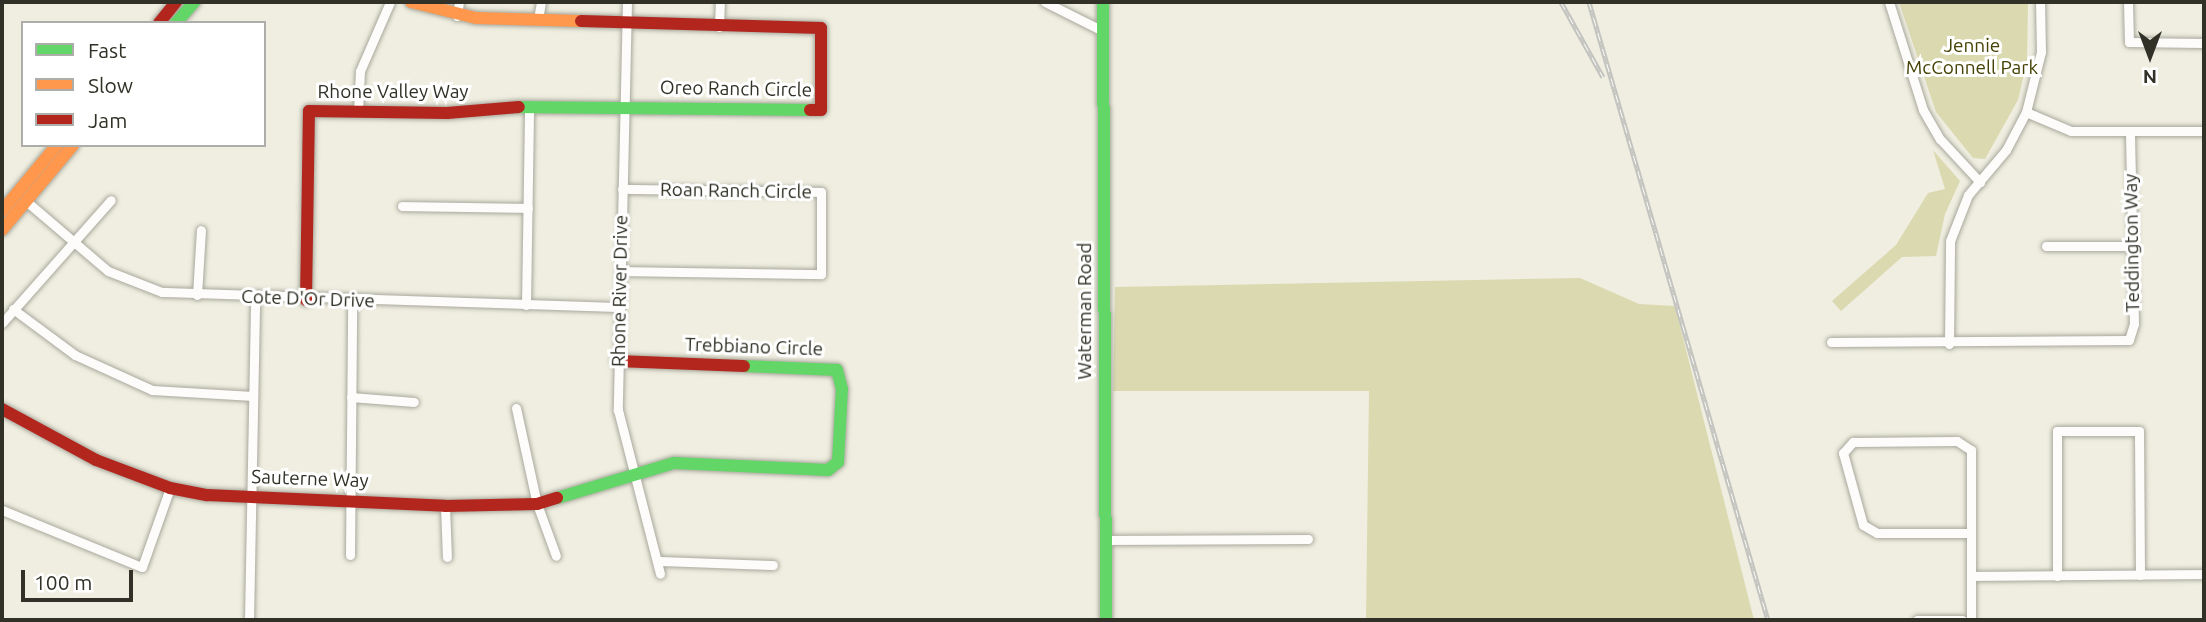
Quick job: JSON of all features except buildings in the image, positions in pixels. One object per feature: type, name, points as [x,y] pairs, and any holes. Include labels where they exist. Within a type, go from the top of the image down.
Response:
[{"type":"street","points":[[161,21],[176,2]]},
{"type":"street","points":[[358,112],[360,71],[390,2]]},
{"type":"street","name":"Oreo Ranch Circle","points":[[411,2],[457,16],[624,20],[719,27],[821,28],[821,110],[623,107]]},
{"type":"street","points":[[457,16],[459,2]]},
{"type":"street","points":[[538,19],[541,2]]},
{"type":"street","name":"Rhone River Drive","points":[[627,2],[624,20],[618,410],[631,475],[660,574]]},
{"type":"street","points":[[719,27],[720,2]]},
{"type":"street","points":[[1045,2],[1103,31]]},
{"type":"street","name":"Waterman Road","points":[[1103,2],[1106,620]]},
{"type":"street","points":[[1889,2],[1923,110],[1940,139],[1980,182]]},
{"type":"street","points":[[1831,342],[1949,344],[1950,241],[1965,202],[2006,150],[2026,112],[2041,52],[2040,2]]},
{"type":"street","points":[[2128,2],[2129,42],[2204,44]]},
{"type":"street","points":[[171,21],[191,5]]},
{"type":"street","points":[[178,21],[191,5]]},
{"type":"street","points":[[526,305],[529,106]]},
{"type":"street","name":"Rhone Valley Way","points":[[306,299],[309,111],[447,113],[529,106],[623,107]]},
{"type":"street","points":[[2026,112],[2071,131],[2204,131]]},
{"type":"street","name":"Teddington Way","points":[[1949,344],[2129,340],[2134,333],[2130,132]]},
{"type":"street","points":[[2,211],[55,147]]},
{"type":"street","points":[[2,220],[63,147]]},
{"type":"street","points":[[2,230],[72,147]]},
{"type":"street","name":"Roan Ranch Circle","points":[[621,271],[821,274],[821,192],[622,189]]},
{"type":"street","points":[[2,323],[70,241],[111,200]]},
{"type":"street","name":"Cote D'Or Drive","points":[[26,201],[70,241],[124,279],[162,292],[255,298],[620,307]]},
{"type":"street","points":[[402,206],[528,208]]},
{"type":"street","points":[[197,295],[201,230]]},
{"type":"street","points":[[2046,246],[2132,246]]},
{"type":"street","points":[[248,620],[255,298]]},
{"type":"street","points":[[350,555],[352,301]]},
{"type":"street","points":[[13,309],[75,355],[152,390],[253,397]]},
{"type":"street","name":"Trebbiano Circle","points":[[617,361],[821,367],[837,370],[842,389],[838,463],[828,470],[674,463],[631,475]]},
{"type":"street","points":[[351,397],[414,402]]},
{"type":"street","points":[[516,408],[537,504],[556,556]]},
{"type":"street","name":"Sauterne Way","points":[[2,409],[67,448],[170,488],[445,506],[537,504],[631,475]]},
{"type":"street","points":[[2057,576],[2057,431],[2139,431],[2140,575]]},
{"type":"street","points":[[1970,533],[1877,533],[1863,525],[1843,453],[1853,442],[1957,441],[1971,450],[1971,620]]},
{"type":"street","points":[[2,510],[142,567],[170,488]]},
{"type":"street","points":[[445,506],[447,557]]},
{"type":"street","points":[[1106,540],[1308,539]]},
{"type":"street","points":[[658,561],[773,565]]},
{"type":"street","points":[[1971,576],[2204,574]]},
{"type":"street","points":[[1917,620],[1962,620]]},
{"type":"green space","name":"Jennie McConnell Park","points":[[1899,2],[2028,2],[2027,60],[2018,100],[1985,159],[1973,158],[1936,112]]},
{"type":"green space","points":[[1933,150],[1960,181],[1945,214],[1936,256],[1902,257],[1841,311],[1832,301],[1896,245],[1928,193],[1945,189]]},
{"type":"green space","points":[[1580,278],[1639,304],[1675,306],[1754,620],[1366,620],[1369,391],[1113,391],[1115,287]]},
{"type":"railway","points":[[1561,2],[1603,77]]},
{"type":"railway","points":[[1589,2],[1768,620]]},
{"type":"traffic: fast","points":[[178,21],[194,2]]},
{"type":"traffic: fast","points":[[1103,2],[1106,620]]},
{"type":"traffic: fast","points":[[519,107],[810,110]]},
{"type":"traffic: fast","points":[[557,498],[674,463],[828,470],[838,462],[842,389],[837,370],[744,366]]},
{"type":"traffic: slow","points":[[411,2],[476,18],[581,21]]},
{"type":"traffic: slow","points":[[2,211],[55,147]]},
{"type":"traffic: slow","points":[[2,230],[71,147]]},
{"type":"traffic: jam","points":[[161,21],[176,2]]},
{"type":"traffic: jam","points":[[581,21],[821,28],[821,110],[810,110]]},
{"type":"traffic: jam","points":[[306,300],[309,111],[447,113],[519,107]]},
{"type":"traffic: jam","points":[[617,361],[744,366]]},
{"type":"traffic: jam","points":[[2,409],[96,460],[170,488],[207,495],[445,506],[537,504],[557,498]]}]
